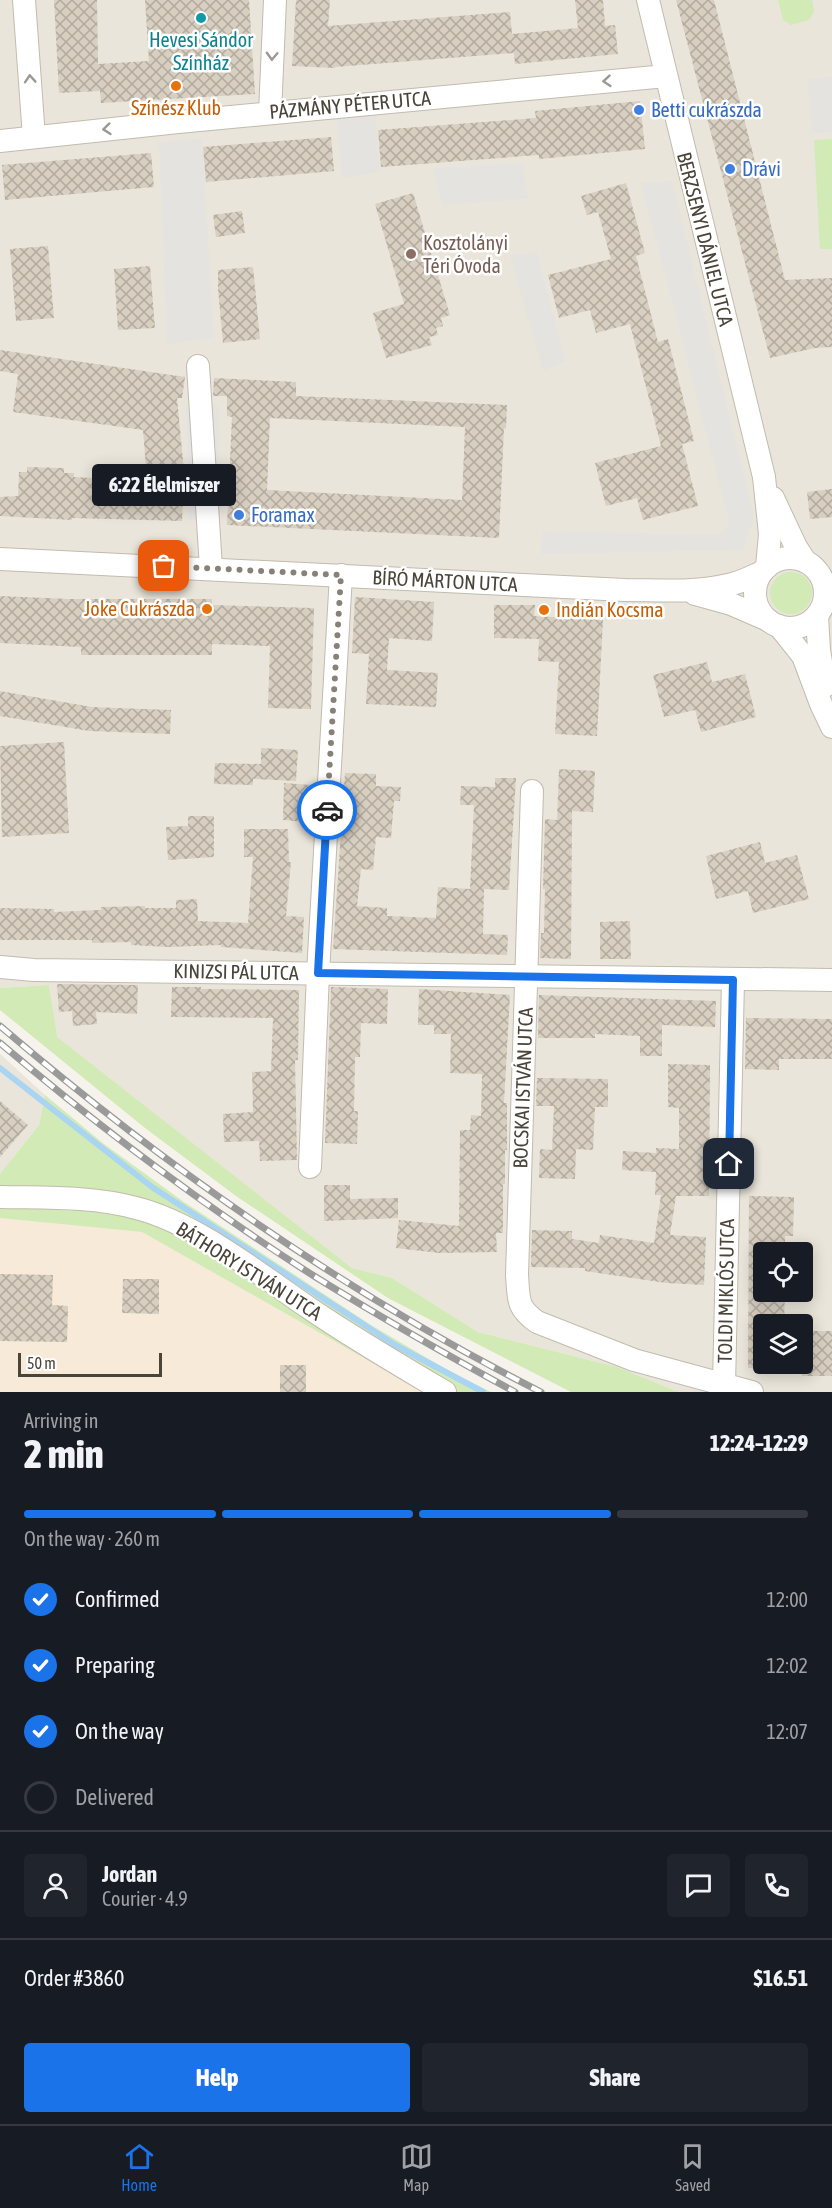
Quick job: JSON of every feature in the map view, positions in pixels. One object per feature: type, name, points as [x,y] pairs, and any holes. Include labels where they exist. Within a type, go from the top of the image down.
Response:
[{"type":"street","points":[[24,0],[34,137]]},
{"type":"street","points":[[270,113],[275,0]]},
{"type":"street","name":"BERZSENYI DÁNIEL UTCA","points":[[648,0],[764,477],[770,534],[765,569]]},
{"type":"street","name":"PÁZMÁNY PÉTER UTCA","points":[[0,141],[666,76]]},
{"type":"street","points":[[198,366],[211,568]]},
{"type":"street","name":"BERZSENYI DÁNIEL UTCA","points":[[764,477],[788,531],[816,566]]},
{"type":"street","points":[[789,558],[816,566],[824,583],[825,597],[819,650],[832,726],[803,656],[759,610],[756,584],[765,569],[773,562],[789,558]]},
{"type":"street","name":"BÍRÓ MÁRTON UTCA","points":[[0,559],[679,591],[727,586],[765,569]]},
{"type":"street","points":[[310,1167],[318,973],[341,575]]},
{"type":"street","name":"BÍRÓ MÁRTON UTCA","points":[[679,591],[731,604],[773,623]]},
{"type":"street","points":[[773,623],[796,628],[808,624],[823,610]]},
{"type":"street","name":"BOCSKAI ISTVÁN UTCA","points":[[524,1312],[519,1298],[517,1275],[532,791]]},
{"type":"street","name":"KINIZSI PÁL UTCA","points":[[0,967],[34,970],[832,980]]},
{"type":"street","name":"TOLDI MIKLÓS UTCA","points":[[724,1386],[733,980]]},
{"type":"street","name":"BÁTHORY ISTVÁN UTCA","points":[[0,1197],[109,1203],[137,1208],[164,1218],[218,1246],[318,1314],[445,1392]]},
{"type":"street","name":"TOLDI MIKLÓS UTCA","points":[[524,1312],[537,1322],[634,1360],[752,1392]]},
{"type":"shaded area","points":[[0,0],[832,0],[832,1392],[679,1392],[617,1367],[478,1332],[392,1278],[352,1268],[56,1037],[49,985],[0,988]]},
{"type":"shaded area","points":[[832,77],[832,132],[812,134],[807,79]]},
{"type":"shaded area","points":[[374,103],[380,172],[342,178],[335,107]]},
{"type":"shaded area","points":[[202,138],[214,338],[167,344],[159,142]]},
{"type":"shaded area","points":[[523,163],[528,199],[442,205],[433,168]]},
{"type":"shaded area","points":[[672,181],[754,516],[743,550],[541,554],[543,531],[717,535],[725,531],[729,521],[641,183]]},
{"type":"shaded area","points":[[537,252],[565,361],[543,371],[510,255]]},
{"type":"shaded area","points":[[219,406],[220,518],[189,520],[186,407]]},
{"type":"shaded area","points":[[0,1054],[45,1095],[39,1125],[0,1174]]},
{"type":"shaded area","points":[[0,1218],[142,1232],[424,1392],[0,1392]]},
{"type":"green space","points":[[778,0],[812,0],[814,11],[809,20],[791,25],[783,20]]},
{"type":"green space","points":[[832,139],[832,249],[820,249],[814,140]]},
{"type":"green space","points":[[791,572],[799,573],[806,578],[811,585],[811,601],[806,608],[799,613],[791,614],[783,613],[776,608],[771,601],[770,593],[771,585],[776,578],[783,573]]},
{"type":"green space","points":[[49,985],[57,1037],[352,1268],[392,1278],[478,1332],[617,1367],[679,1392],[571,1392],[388,1298],[236,1196],[145,1128],[0,1010],[0,988]]},
{"type":"green space","points":[[45,1095],[104,1144],[184,1202],[371,1325],[449,1371],[491,1392],[424,1392],[142,1232],[0,1218],[0,1174],[39,1125]]},
{"type":"building","points":[[54,0],[97,0],[98,64],[149,61],[145,0],[249,0],[255,94],[101,103],[100,91],[59,93]]},
{"type":"building","points":[[296,0],[330,0],[328,26],[510,12],[512,34],[578,28],[575,0],[603,0],[605,26],[615,25],[618,54],[515,64],[514,53],[335,68],[292,66]]},
{"type":"building","points":[[676,0],[714,0],[785,280],[832,278],[832,347],[815,348],[770,358]]},
{"type":"building","points":[[640,101],[645,149],[539,159],[539,155],[381,167],[378,130],[536,118],[535,111]]},
{"type":"building","points":[[331,137],[334,171],[206,182],[203,147]]},
{"type":"building","points":[[151,153],[154,187],[5,200],[2,165]]},
{"type":"building","points":[[626,183],[645,253],[636,256],[658,342],[668,339],[694,441],[682,444],[698,506],[643,520],[637,498],[606,506],[595,463],[661,446],[630,324],[596,333],[590,310],[559,318],[548,275],[611,259],[598,212],[587,215],[581,196]]},
{"type":"building","name":"Kosztolányi Téri Óvoda","points":[[413,193],[450,315],[441,318],[443,326],[436,328],[438,335],[429,337],[432,345],[386,358],[373,313],[404,304],[375,204]]},
{"type":"building","points":[[242,211],[245,233],[216,237],[213,215]]},
{"type":"building","points":[[48,246],[54,318],[16,321],[10,249]]},
{"type":"building","points":[[150,266],[155,328],[118,330],[114,269]]},
{"type":"building","points":[[253,267],[260,339],[223,343],[218,270]]},
{"type":"building","points":[[0,350],[185,377],[182,398],[177,398],[184,471],[182,521],[72,518],[72,520],[0,516],[0,497],[18,496],[19,472],[27,472],[27,467],[64,468],[64,473],[74,473],[74,477],[147,481],[143,430],[13,412],[18,374],[0,371]]},
{"type":"building","points":[[214,378],[296,382],[296,396],[507,405],[499,538],[227,525],[232,417],[227,416],[227,396],[213,396]],"holes":[[[270,418],[465,427],[462,500],[267,490]]]},
{"type":"building","points":[[832,489],[832,517],[810,519],[807,492]]},
{"type":"building","points":[[0,596],[69,599],[212,599],[212,605],[314,608],[311,709],[268,708],[270,646],[212,644],[212,655],[81,655],[81,647],[0,643]]},
{"type":"building","points":[[355,597],[434,602],[432,641],[389,638],[387,670],[438,673],[436,707],[366,704],[369,654],[352,653]]},
{"type":"building","points":[[494,605],[535,605],[534,616],[603,620],[597,736],[555,734],[559,662],[538,661],[539,639],[494,638]]},
{"type":"building","points":[[707,662],[712,682],[745,674],[756,717],[701,732],[695,710],[664,717],[653,675]]},
{"type":"building","points":[[0,691],[92,707],[171,710],[170,734],[89,731],[0,716]]},
{"type":"building","points":[[64,742],[69,833],[2,837],[0,746]]},
{"type":"building","points":[[261,748],[298,750],[296,781],[253,779],[253,785],[214,784],[215,763],[261,764]]},
{"type":"building","points":[[559,769],[595,771],[593,812],[572,811],[571,959],[540,958],[541,933],[544,933],[545,819],[557,820]]},
{"type":"building","points":[[345,773],[376,774],[376,786],[401,787],[400,801],[394,801],[391,838],[376,837],[373,870],[361,869],[357,906],[387,908],[387,916],[436,918],[438,887],[470,889],[474,805],[460,805],[461,786],[495,787],[495,778],[516,778],[509,890],[484,889],[483,934],[508,935],[507,955],[333,949]]},
{"type":"building","points":[[284,783],[311,785],[309,822],[283,820]]},
{"type":"building","points":[[188,816],[214,816],[214,857],[168,860],[166,827],[188,826]]},
{"type":"building","points":[[244,829],[288,829],[289,862],[291,862],[286,916],[304,917],[302,953],[221,947],[221,945],[168,947],[131,945],[131,942],[92,943],[92,940],[0,940],[0,908],[54,909],[54,912],[101,910],[101,907],[176,908],[176,900],[197,899],[198,921],[248,923],[253,857],[244,857]]},
{"type":"building","points":[[760,842],[765,863],[797,855],[809,899],[753,913],[748,891],[716,899],[706,856]]},
{"type":"building","points":[[630,921],[631,959],[600,959],[600,922]]},
{"type":"building","points":[[57,984],[138,985],[137,1014],[96,1012],[97,1024],[73,1026],[72,1011],[59,1012]]},
{"type":"building","points":[[172,987],[299,990],[298,1060],[295,1060],[297,1160],[260,1161],[259,1141],[224,1142],[223,1114],[253,1112],[252,1072],[271,1071],[273,1018],[171,1017]]},
{"type":"building","points":[[331,987],[388,989],[387,1024],[361,1023],[360,1057],[355,1057],[354,1111],[358,1111],[357,1144],[325,1143]]},
{"type":"building","points":[[419,989],[510,995],[504,1103],[507,1103],[507,1150],[505,1150],[505,1184],[503,1184],[503,1233],[496,1233],[497,1252],[439,1253],[396,1248],[399,1220],[459,1226],[460,1130],[470,1130],[471,1115],[481,1116],[482,1074],[450,1073],[451,1034],[434,1034],[434,1025],[418,1025]]},
{"type":"building","points":[[539,995],[716,1001],[715,1027],[662,1025],[662,1056],[640,1056],[640,1036],[595,1034],[595,1038],[538,1038]]},
{"type":"building","points":[[746,1018],[832,1019],[832,1059],[779,1059],[779,1070],[745,1069]]},
{"type":"building","points":[[668,1064],[710,1065],[709,1196],[676,1196],[670,1235],[706,1237],[704,1285],[666,1283],[585,1271],[585,1268],[531,1267],[532,1230],[572,1231],[572,1239],[599,1243],[600,1235],[654,1243],[661,1195],[655,1195],[656,1172],[622,1170],[623,1151],[656,1153],[656,1148],[679,1149],[679,1108],[668,1107]]},
{"type":"building","points":[[537,1078],[608,1079],[608,1107],[595,1107],[593,1150],[576,1149],[575,1179],[539,1178],[540,1149],[552,1150],[554,1106],[536,1106]]},
{"type":"building","points":[[0,1101],[28,1125],[0,1157]]},
{"type":"building","points":[[324,1185],[350,1185],[350,1199],[398,1198],[398,1218],[324,1221]]},
{"type":"building","points":[[749,1196],[794,1197],[793,1236],[785,1236],[785,1242],[753,1242],[753,1302],[785,1302],[784,1314],[753,1314],[753,1368],[748,1368]]},
{"type":"building","points":[[0,1274],[53,1275],[52,1305],[68,1306],[67,1342],[0,1341]]},
{"type":"building","points":[[123,1279],[159,1279],[159,1314],[122,1313]]},
{"type":"building","points":[[813,1331],[832,1331],[832,1376],[802,1376],[802,1374],[813,1374]]},
{"type":"building","points":[[280,1365],[306,1365],[306,1392],[280,1392]]},
{"type":"waterway","points":[[0,1068],[152,1187],[395,1345],[483,1392]]},
{"type":"railway","points":[[0,1026],[127,1129],[260,1225],[398,1313],[541,1392]]},
{"type":"railway","points":[[0,1043],[75,1105],[232,1222],[314,1276],[414,1336],[515,1392]]},
{"type":"way so far","points":[[164,566],[341,575],[327,810]]},
{"type":"place","name":"Hevesi Sándor Színház","points":[[201,18]]},
{"type":"place","name":"Színész Klub","points":[[176,86]]},
{"type":"place","name":"Betti cukrászda","points":[[639,110]]},
{"type":"place","name":"Drávi","points":[[730,169]]},
{"type":"place","name":"Kosztolányi Téri Óvoda","points":[[411,254]]},
{"type":"place","name":"Foramax","points":[[239,515]]},
{"type":"place","name":"6:22 Élelmiszer","points":[[164,566]]},
{"type":"place","name":"Joke Cukrászda","points":[[207,609]]},
{"type":"place","name":"Indián Kocsma","points":[[544,610]]},
{"type":"route","points":[[327,810],[318,973],[733,980],[729,1164]]}]
